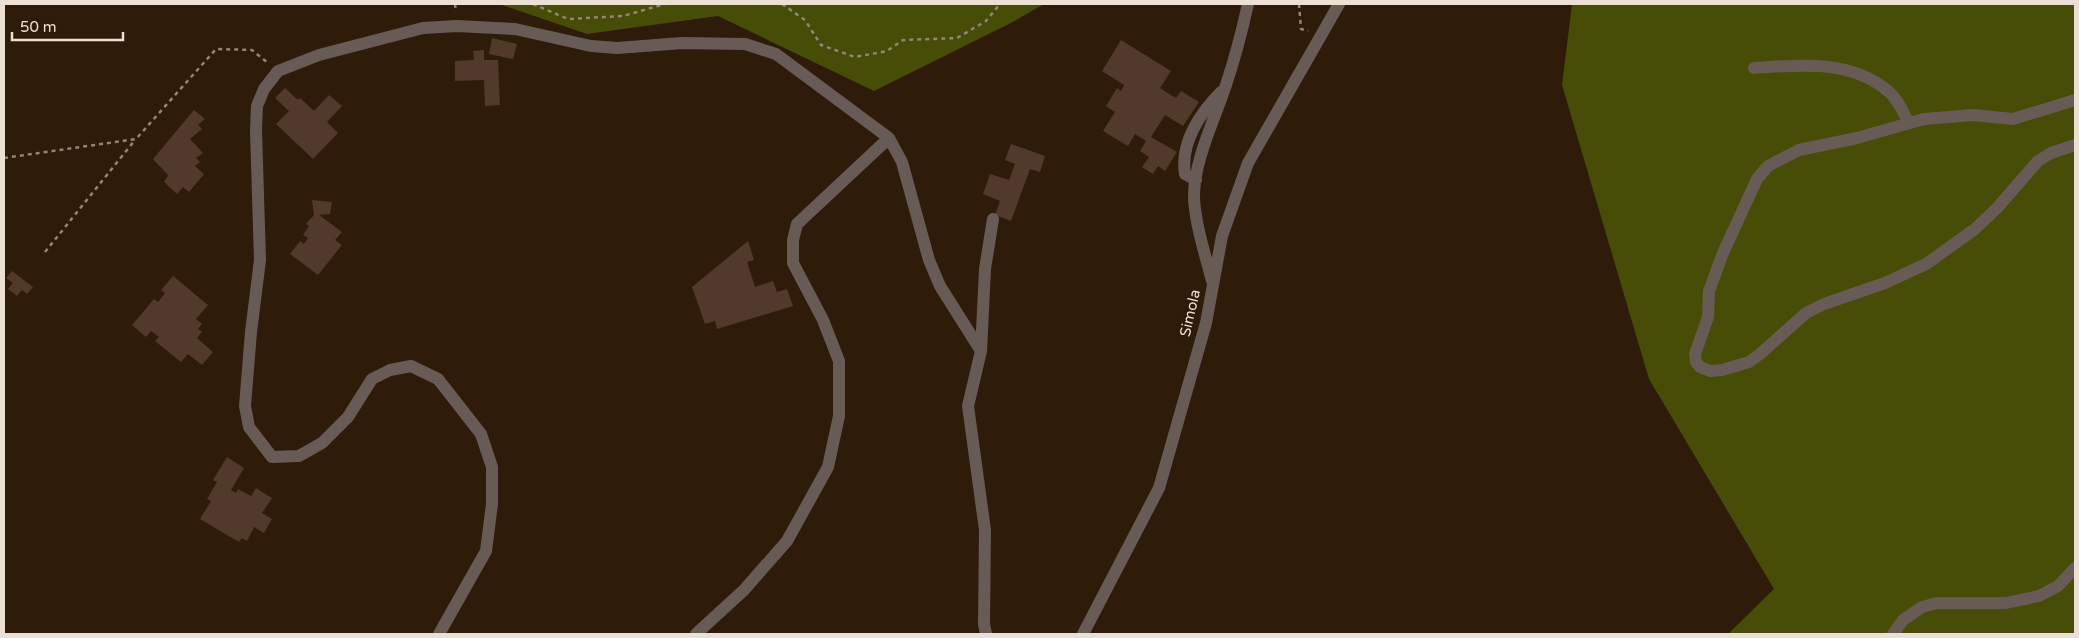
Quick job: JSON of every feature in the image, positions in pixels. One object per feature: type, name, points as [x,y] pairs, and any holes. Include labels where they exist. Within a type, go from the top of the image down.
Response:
[{"type":"street","points":[[1213,286],[1197,220],[1194,198],[1196,180],[1205,144],[1236,57],[1248,4]]},
{"type":"street","name":"Simola","points":[[1083,634],[1159,488],[1203,333],[1222,236],[1248,163],[1339,4]]},
{"type":"street","points":[[439,634],[486,551],[492,504],[492,467],[480,434],[438,379],[411,366],[390,370],[372,379],[348,417],[322,443],[300,456],[272,457],[249,427],[245,406],[251,332],[260,260],[257,106],[264,89],[278,71],[319,54],[423,28],[458,26],[515,29],[591,46],[617,48],[682,43],[745,44],[776,54],[889,138],[902,162],[929,260],[940,286],[981,351]]},
{"type":"street","points":[[1754,68],[1807,65],[1840,68],[1864,76],[1888,91],[1900,105],[1909,123]]},
{"type":"street","points":[[2075,100],[2013,119],[1974,115],[1924,119],[1857,138],[1799,150],[1768,166],[1754,186],[1713,276],[1707,303],[1708,317],[1705,332],[1696,354],[1696,362],[1700,367],[1710,372],[1749,362],[1806,313],[1824,304],[1886,284],[1926,264],[1975,229],[1997,208],[2038,161],[2051,153],[2075,145]]},
{"type":"street","points":[[696,634],[744,590],[787,541],[828,467],[839,416],[839,361],[823,320],[793,263],[793,240],[797,224],[889,138]]},
{"type":"street","points":[[986,634],[984,624],[985,530],[968,406],[981,351],[985,269],[993,219]]},
{"type":"street","points":[[1893,634],[1902,620],[1922,607],[1937,604],[2006,603],[2039,596],[2058,586],[2075,568]]},
{"type":"path","points":[[533,4],[568,19],[623,16],[665,4]]},
{"type":"path","points":[[782,4],[805,20],[821,45],[855,57],[887,51],[903,40],[957,38],[986,21],[1000,4]]},
{"type":"path","points":[[1299,4],[1301,29],[1311,30]]},
{"type":"path","points":[[45,252],[136,139],[216,49],[252,50],[278,71]]},
{"type":"path","points":[[4,158],[136,139]]},
{"type":"green space","points":[[499,4],[1044,4],[1011,23],[874,91],[718,16],[587,34]]},
{"type":"green space","points":[[1572,4],[2075,4],[2075,634],[1728,634],[1774,589],[1649,379],[1562,85]]},
{"type":"building","points":[[492,38],[517,44],[513,59],[489,54]]},
{"type":"building","points":[[1121,40],[1171,71],[1160,88],[1176,98],[1181,91],[1199,102],[1183,126],[1165,115],[1151,137],[1177,152],[1165,171],[1158,166],[1153,174],[1142,167],[1149,157],[1140,151],[1146,141],[1135,134],[1128,146],[1103,131],[1115,112],[1106,106],[1117,88],[1121,91],[1124,85],[1102,71]]},
{"type":"building","points":[[484,50],[484,60],[498,60],[500,105],[485,106],[484,80],[455,81],[455,61],[474,60],[473,51]]},
{"type":"building","points":[[285,88],[314,111],[329,95],[342,106],[327,122],[338,133],[313,159],[276,124],[289,111],[275,98]]},
{"type":"building","points":[[194,110],[205,119],[198,125],[202,129],[190,139],[203,153],[196,158],[200,162],[195,166],[204,174],[189,192],[183,187],[177,194],[164,182],[168,175],[153,159]]},
{"type":"building","points":[[1011,144],[1045,156],[1040,172],[1030,169],[1011,221],[995,215],[1000,201],[983,194],[990,174],[1009,180],[1015,164],[1005,160]]},
{"type":"building","points":[[312,200],[332,202],[330,214],[319,215],[342,232],[335,240],[342,245],[318,275],[290,254],[300,241],[304,244],[308,238],[303,235],[309,226],[306,224],[314,215]]},
{"type":"building","points":[[748,241],[754,260],[747,262],[755,287],[773,281],[777,292],[787,289],[793,306],[717,329],[715,321],[705,324],[692,287]]},
{"type":"building","points":[[12,271],[33,287],[27,294],[22,290],[17,296],[8,289],[13,283],[6,278]]},
{"type":"building","points":[[173,276],[208,305],[196,319],[202,324],[198,329],[202,332],[197,338],[213,352],[202,365],[188,354],[181,362],[155,341],[159,337],[151,331],[146,337],[132,325],[154,299],[158,302],[165,293],[161,290]]},
{"type":"building","points":[[227,457],[244,468],[231,490],[236,493],[238,489],[251,496],[256,488],[272,498],[262,513],[272,519],[264,533],[254,527],[247,541],[242,538],[239,542],[200,519],[211,501],[207,499],[217,482],[213,480]]}]
